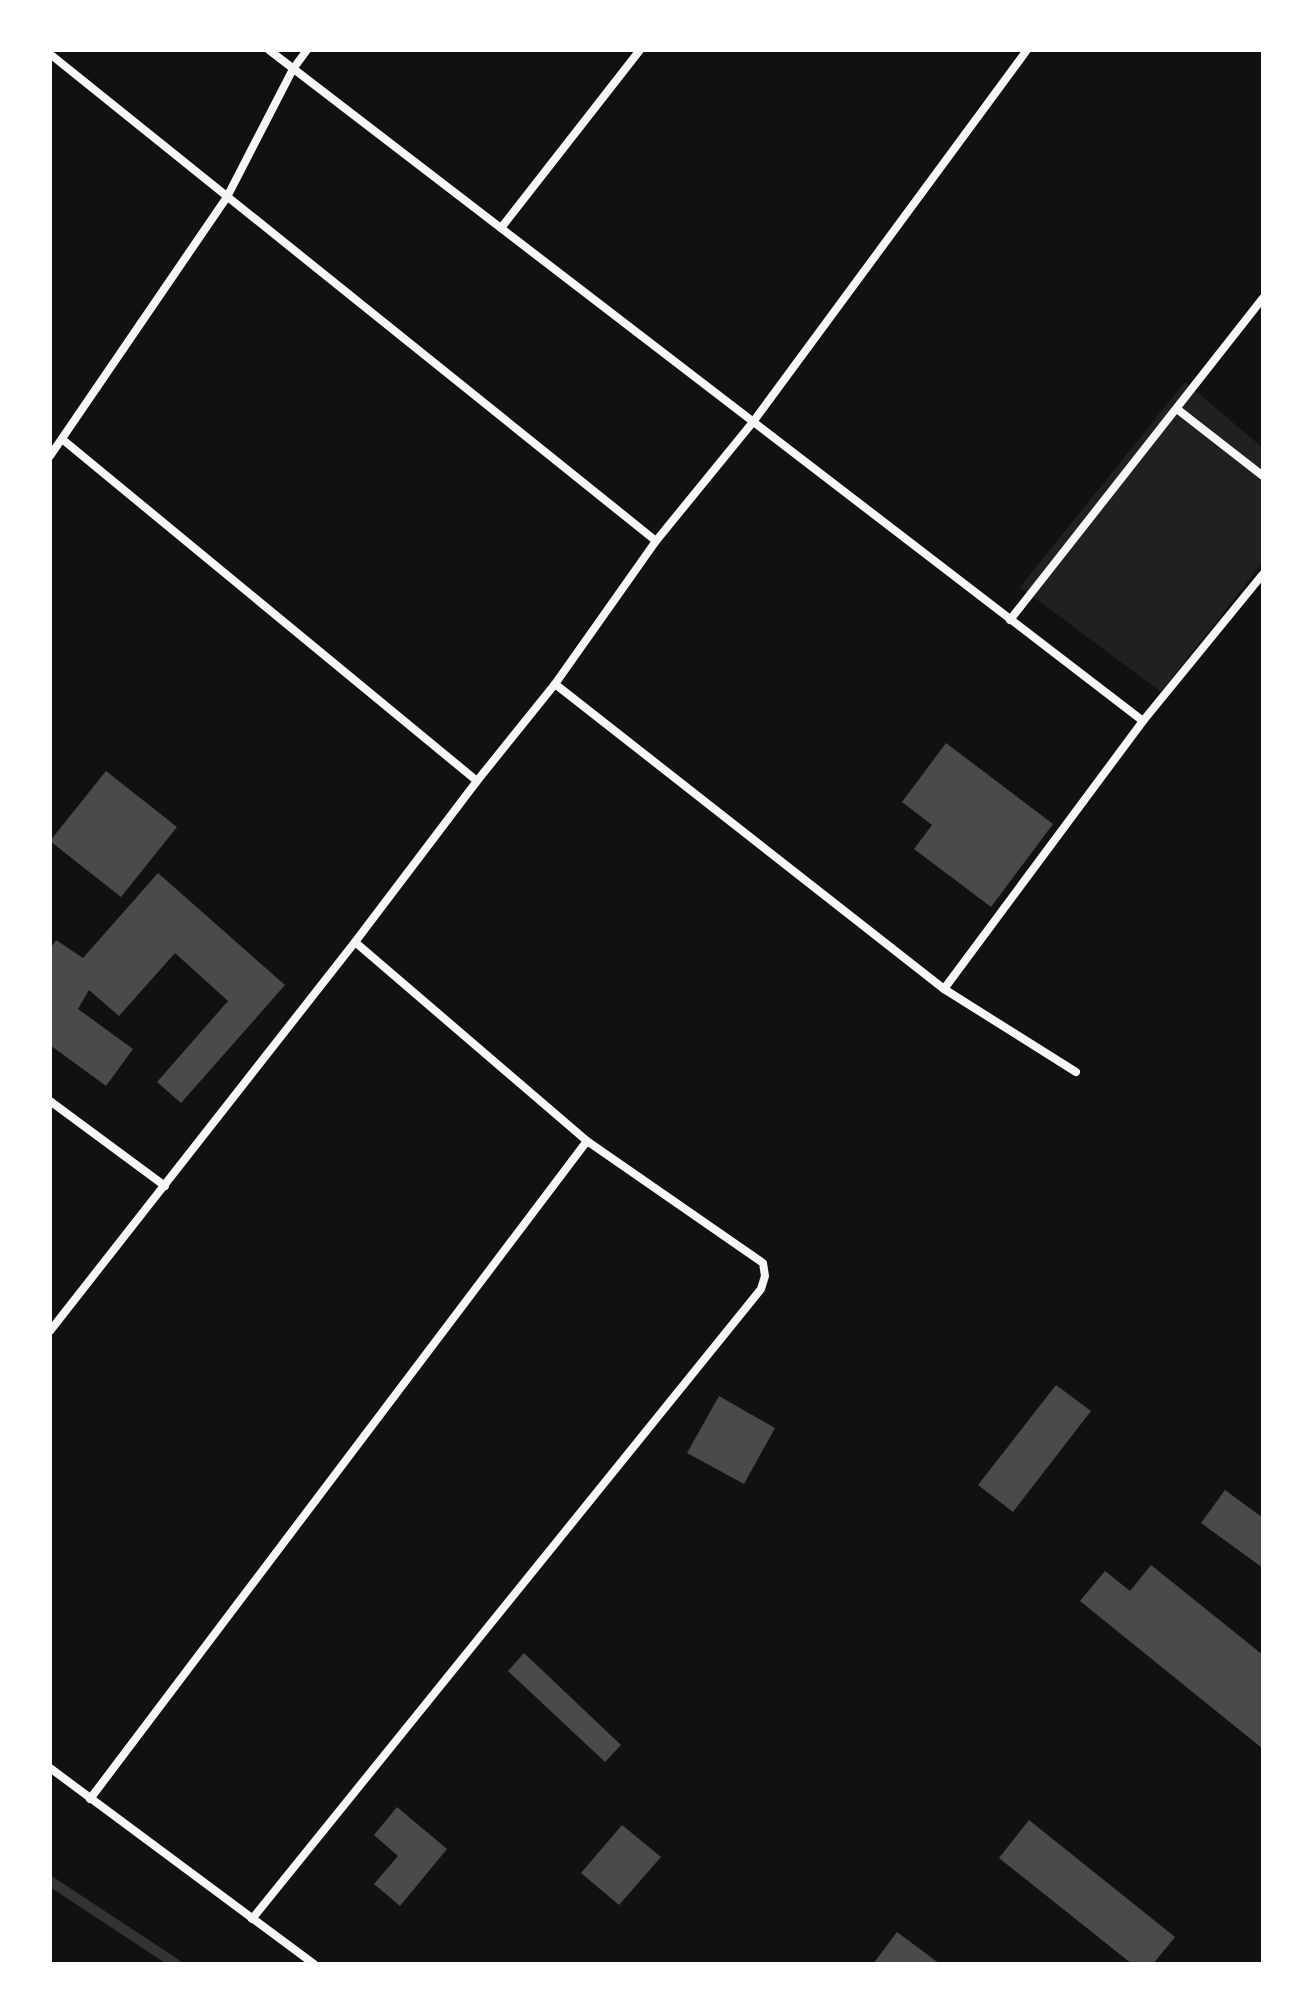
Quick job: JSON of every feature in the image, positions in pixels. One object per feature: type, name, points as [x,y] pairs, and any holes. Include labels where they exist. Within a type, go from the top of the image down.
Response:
[{"type":"street","points":[[269,50],[1143,721]]},
{"type":"street","points":[[50,456],[227,197],[293,69],[307,50]]},
{"type":"street","points":[[501,228],[640,50]]},
{"type":"street","points":[[50,1331],[555,684],[656,541],[753,422],[1027,50]]},
{"type":"street","points":[[50,54],[656,541]]},
{"type":"street","points":[[1010,620],[1263,298]]},
{"type":"street","points":[[1177,409],[1263,476]]},
{"type":"street","points":[[62,439],[477,781]]},
{"type":"street","points":[[944,989],[1143,721],[1263,574]]},
{"type":"street","points":[[555,684],[944,989],[1076,1072]]},
{"type":"street","points":[[252,1919],[761,1289],[765,1276],[763,1263],[587,1141],[355,942]]},
{"type":"street","points":[[50,1101],[165,1186]]},
{"type":"street","points":[[90,1799],[587,1141]]},
{"type":"street","points":[[50,1768],[314,1964]]},
{"type":"shaded area","points":[[1185,382],[1263,448],[1263,562],[1161,692],[1020,587]]},
{"type":"building","points":[[946,743],[1053,824],[991,907],[914,849],[932,825],[902,802]]},
{"type":"building","points":[[106,771],[177,827],[121,897],[50,841]]},
{"type":"building","points":[[158,873],[285,985],[181,1103],[157,1082],[228,1001],[175,953],[119,1016],[89,990],[78,1009],[133,1049],[106,1086],[50,1045],[50,949],[56,940],[83,958]]},
{"type":"building","points":[[1056,1385],[1091,1411],[1013,1512],[978,1485]]},
{"type":"building","points":[[719,1396],[775,1428],[744,1484],[687,1453]]},
{"type":"building","points":[[1225,1490],[1263,1518],[1263,1568],[1201,1523]]},
{"type":"building","points":[[1151,1565],[1263,1655],[1263,1749],[1080,1601],[1105,1571],[1130,1591]]},
{"type":"building","points":[[524,1653],[621,1745],[605,1762],[508,1671]]},
{"type":"building","points":[[397,1807],[447,1849],[400,1906],[374,1884],[398,1856],[374,1835]]},
{"type":"building","points":[[1029,1820],[1175,1937],[1153,1964],[1132,1964],[999,1858]]},
{"type":"building","points":[[622,1825],[661,1857],[619,1905],[581,1873]]},
{"type":"building","points":[[897,1932],[940,1964],[873,1964]]},
{"type":"waterway","points":[[50,1881],[176,1964]]}]
